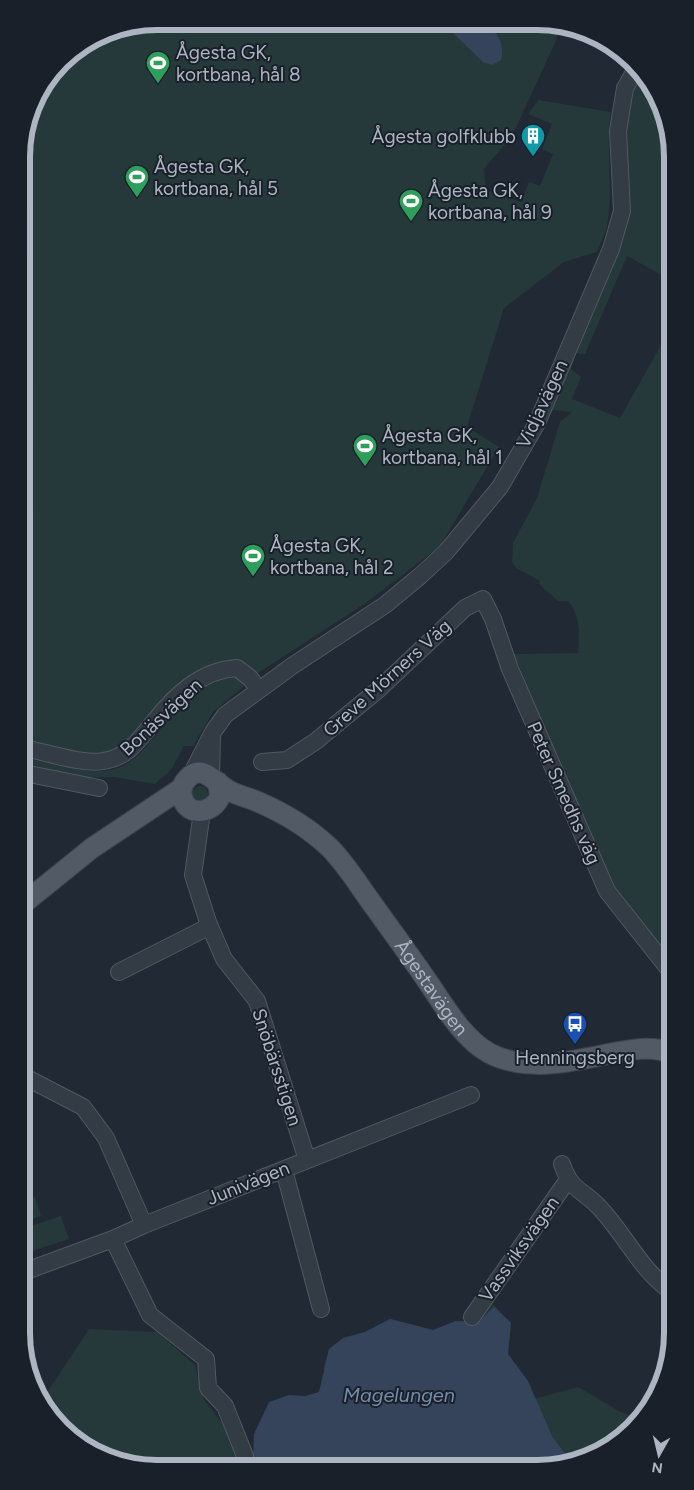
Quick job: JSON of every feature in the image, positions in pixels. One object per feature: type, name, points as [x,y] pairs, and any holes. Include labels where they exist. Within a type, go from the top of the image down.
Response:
[{"type":"main road","points":[[30,898],[92,848],[142,816],[186,782],[202,772],[214,778],[220,796],[202,810],[185,804],[186,782]]},
{"type":"main road","name":"Ågestavägen","points":[[214,778],[228,790],[277,810],[330,847],[449,1013],[475,1044],[489,1053],[505,1060],[528,1065],[573,1060],[634,1049],[664,1050]]},
{"type":"main road","name":"Ågestavägen","points":[[142,816],[245,807],[277,810]]},
{"type":"main road","name":"Ågestavägen","points":[[634,1049],[660,1036],[664,1036]]},
{"type":"street","name":"Vidjavägen","points":[[186,782],[213,732],[225,715],[384,605],[420,576],[446,552],[500,487],[537,423],[611,249],[622,211],[618,130],[625,88],[633,74]]},
{"type":"street","name":"Greve Mörners Väg","points":[[262,762],[286,760],[316,741],[379,689],[465,608],[483,599]]},
{"type":"street","name":"Peter Smedhs väg","points":[[483,599],[493,619],[510,669],[607,891],[664,963]]},
{"type":"street","name":"Bonäsvägen","points":[[30,749],[101,762],[121,757],[139,741],[170,703],[204,676],[223,669],[237,668],[250,678],[259,690]]},
{"type":"street","points":[[213,732],[214,778]]},
{"type":"street","points":[[30,773],[99,788]]},
{"type":"street","name":"Snöbärsstigen","points":[[202,810],[193,875],[210,926],[224,959],[257,1001],[307,1160]]},
{"type":"street","points":[[119,972],[210,926]]},
{"type":"street","points":[[30,1080],[83,1107],[106,1138],[144,1225]]},
{"type":"street","name":"Junivägen","points":[[30,1269],[113,1239],[471,1095]]},
{"type":"street","points":[[562,1164],[567,1181],[599,1206],[648,1272],[664,1285]]},
{"type":"street","points":[[284,1170],[320,1309]]},
{"type":"street","name":"Vassviksvägen","points":[[472,1317],[567,1181]]},
{"type":"street","points":[[113,1239],[150,1315],[206,1359],[208,1388],[225,1406],[245,1456]]},
{"type":"shaded area","points":[[149,30],[558,32],[555,43],[512,136],[484,169],[486,190],[521,202],[529,182],[540,186],[553,154],[542,149],[552,124],[528,114],[538,100],[611,112],[609,126],[610,198],[607,226],[597,252],[564,262],[504,308],[467,427],[499,447],[440,546],[366,603],[250,678],[237,668],[204,676],[121,757],[30,749],[30,149],[34,124],[51,86],[73,61],[86,51],[116,37],[132,32]]},
{"type":"shaded area","points":[[638,82],[647,93],[654,108],[663,140],[664,276],[627,256],[585,354],[576,353],[571,369],[581,377],[572,399],[620,418],[664,340],[664,954],[606,882],[514,654],[578,653],[578,625],[572,606],[568,601],[558,601],[539,584],[540,581],[516,568],[512,562],[513,543],[537,498],[560,422],[572,412],[554,410],[537,423],[622,211],[622,104]]},
{"type":"shaded area","points":[[230,678],[239,678],[244,686],[213,712],[193,746],[184,746],[171,770],[155,784],[114,777],[80,777],[30,764],[30,759],[89,771],[100,771],[111,770],[126,764],[140,753],[178,709],[193,695],[210,684]]},
{"type":"shaded area","points":[[200,786],[208,794],[200,802],[192,794]]},
{"type":"shaded area","points":[[35,1197],[41,1216],[30,1219],[30,1198]]},
{"type":"shaded area","points":[[61,1216],[69,1239],[30,1252],[30,1226]]},
{"type":"shaded area","points":[[493,1304],[511,1323],[508,1354],[528,1381],[534,1399],[578,1387],[619,1411],[632,1417],[608,1439],[567,1456],[552,1436],[323,1369],[329,1349],[343,1338],[365,1332],[390,1319],[433,1330],[456,1321],[479,1322]]},
{"type":"shaded area","points":[[89,1329],[157,1332],[195,1365],[203,1398],[240,1447],[253,1458],[259,1457],[261,1460],[157,1460],[132,1458],[101,1447],[80,1434],[67,1423],[46,1394]]},
{"type":"water","points":[[450,30],[493,30],[501,43],[501,60],[492,65],[483,62]]},
{"type":"water","name":"Magelungen","points":[[494,1307],[511,1323],[508,1354],[528,1381],[552,1436],[567,1456],[537,1460],[261,1460],[259,1457],[253,1458],[254,1434],[269,1402],[289,1395],[305,1396],[319,1392],[329,1349],[343,1338],[365,1332],[390,1319],[433,1330],[456,1321],[479,1322]]},
{"type":"place","name":"Ågesta GK, kortbana, hål 8","points":[[158,84]]},
{"type":"place","name":"Ågesta golfklubb","points":[[533,157]]},
{"type":"place","name":"Ågesta GK, kortbana, hål 5","points":[[137,198]]},
{"type":"place","name":"Ågesta GK, kortbana, hål 9","points":[[411,222]]},
{"type":"place","name":"Ågesta GK, kortbana, hål 1","points":[[365,467]]},
{"type":"place","name":"Ågesta GK, kortbana, hål 2","points":[[253,577]]},
{"type":"place","name":"Henningsberg","points":[[575,1045]]}]
